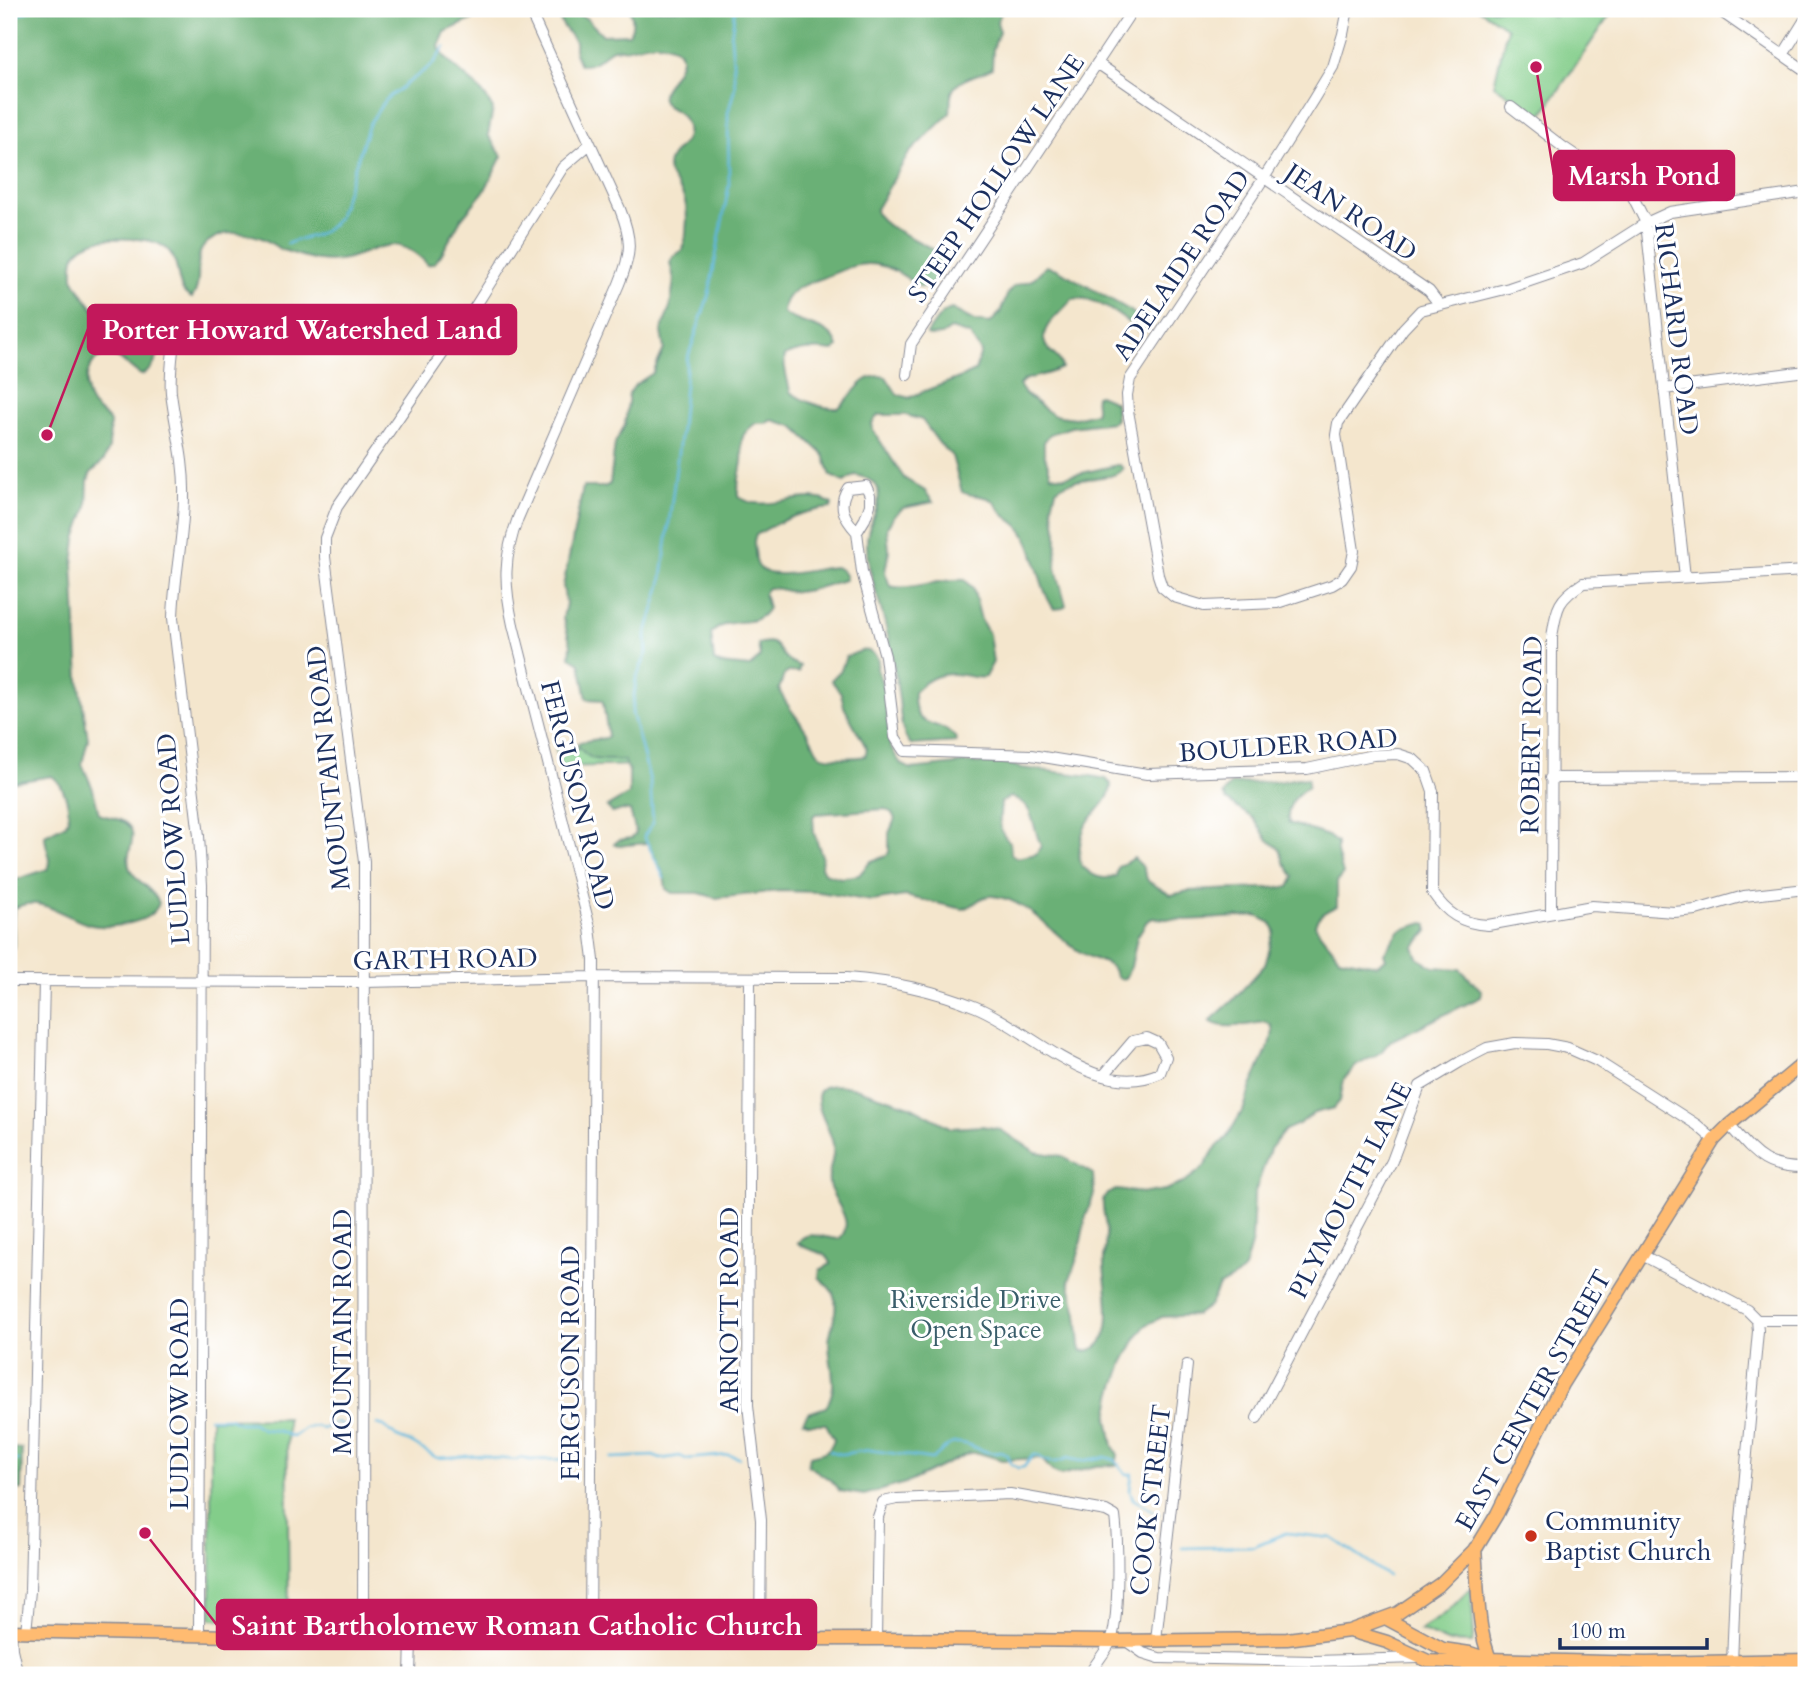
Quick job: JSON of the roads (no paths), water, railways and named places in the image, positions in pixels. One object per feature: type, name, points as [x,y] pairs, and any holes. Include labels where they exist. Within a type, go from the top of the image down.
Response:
[{"type":"main road","name":"EAST CENTER STREET","points":[[1349,1631],[1387,1619],[1440,1584],[1475,1548],[1497,1514],[1562,1384],[1714,1140],[1728,1125],[1806,1061]]},
{"type":"main road","points":[[1475,1548],[1482,1639],[1488,1659],[1498,1675]]},
{"type":"main road","points":[[1387,1619],[1443,1649],[1488,1659]]},
{"type":"main road","points":[[10,1631],[590,1641],[1287,1639],[1349,1631],[1387,1642],[1437,1662],[1488,1659],[1732,1663],[1806,1660]]},
{"type":"street","name":"FERGUSON ROAD","points":[[529,9],[629,232],[628,264],[518,518],[510,541],[505,570],[513,625],[590,928],[594,977],[590,1641]]},
{"type":"street","name":"STEEP HOLLOW LANE","points":[[907,375],[911,344],[1133,9]]},
{"type":"street","name":"ADELAIDE ROAD","points":[[1348,9],[1333,67],[1264,178],[1130,379],[1128,411],[1162,587],[1174,597],[1204,606],[1277,603],[1332,585],[1342,579],[1351,566],[1354,551],[1336,435],[1338,423],[1403,329],[1421,310],[1439,304]]},
{"type":"street","points":[[1717,9],[1806,71]]},
{"type":"street","points":[[1783,55],[1806,18]]},
{"type":"street","name":"JEAN ROAD","points":[[1097,63],[1429,291],[1439,304]]},
{"type":"street","name":"RICHARD ROAD","points":[[1511,107],[1563,147],[1631,193],[1646,223],[1685,577]]},
{"type":"street","name":"MOUNTAIN ROAD","points":[[363,1639],[364,862],[325,557],[325,538],[337,507],[453,339],[563,167],[590,144]]},
{"type":"street","points":[[1439,304],[1509,288],[1583,263],[1646,223],[1670,212],[1806,192]]},
{"type":"street","name":"LUDLOW ROAD","points":[[199,1635],[202,982],[199,836],[173,618],[184,493],[183,464],[171,390],[175,328],[189,317],[212,316],[397,322],[419,324],[453,339]]},
{"type":"street","points":[[1664,389],[1806,371]]},
{"type":"street","name":"BOULDER ROAD","points":[[857,532],[862,572],[885,656],[895,737],[904,751],[1031,755],[1146,774],[1307,769],[1373,755],[1398,754],[1413,759],[1426,771],[1433,791],[1430,878],[1432,892],[1441,905],[1456,918],[1473,925],[1488,925],[1592,906],[1674,912],[1696,910],[1744,896],[1806,889]]},
{"type":"street","name":"ROBERT ROAD","points":[[1551,914],[1552,637],[1556,613],[1564,595],[1583,583],[1806,571]]},
{"type":"street","points":[[1550,778],[1806,777]]},
{"type":"street","name":"GARTH ROAD","points":[[9,981],[364,982],[594,977],[846,978],[882,981],[916,988],[977,1008],[1006,1021],[1083,1070],[1104,1075],[1126,1080],[1145,1080],[1160,1073],[1166,1057],[1158,1043],[1147,1038],[1133,1041],[1104,1075]]},
{"type":"street","name":"ARNOTT ROAD","points":[[750,979],[748,1405],[761,1520],[760,1640]]},
{"type":"street","points":[[26,1632],[30,1591],[44,982]]},
{"type":"street","name":"PLYMOUTH LANE","points":[[1257,1418],[1392,1161],[1420,1086],[1487,1048],[1516,1043],[1557,1046],[1597,1061],[1698,1125],[1714,1140]]},
{"type":"street","points":[[1728,1125],[1766,1163],[1788,1169],[1806,1168]]},
{"type":"street","points":[[1642,1255],[1748,1310],[1757,1320],[1735,1587],[1732,1663]]},
{"type":"street","points":[[1757,1320],[1806,1320]]},
{"type":"street","name":"COOK STREET","points":[[1156,1640],[1187,1365]]},
{"type":"street","points":[[876,1639],[878,1517],[883,1502],[897,1499],[1010,1494],[1106,1511],[1115,1516],[1118,1543],[1114,1623],[1111,1641],[1089,1675]]},
{"type":"street","points":[[10,1631],[11,1660],[18,1675]]},
{"type":"street","points":[[410,1675],[411,1640]]},
{"type":"street","points":[[1126,1641],[1143,1653],[1159,1658],[1315,1661],[1422,1658]]},
{"type":"waterway","points":[[9,19],[32,9]]},
{"type":"waterway","points":[[664,878],[644,836],[653,823],[650,781],[632,713],[636,679],[647,653],[646,635],[661,585],[687,360],[709,294],[729,185],[728,113],[735,87],[731,37],[735,9]]},
{"type":"waterway","points":[[287,244],[320,233],[338,218],[369,124],[385,100],[433,64],[445,47]]},
{"type":"waterway","points":[[209,1418],[229,1418],[239,1423],[253,1423],[262,1429],[293,1437],[305,1428],[316,1426],[323,1429],[337,1422],[346,1427]]},
{"type":"waterway","points":[[377,1424],[437,1458],[482,1455],[517,1460],[577,1459]]},
{"type":"waterway","points":[[830,1451],[841,1454],[870,1450],[932,1459],[949,1445],[963,1443],[988,1452],[1001,1452],[1018,1468],[1024,1467],[1033,1455],[1052,1462],[1067,1458],[1080,1461],[1105,1457],[1115,1460],[1126,1474],[1132,1474],[1130,1490],[1133,1499],[1159,1514]]},
{"type":"waterway","points":[[611,1458],[653,1456],[661,1459],[680,1456],[686,1459],[729,1455],[739,1458]]},
{"type":"waterway","points":[[9,1460],[18,1460]]},
{"type":"waterway","points":[[1182,1548],[1254,1546],[1286,1533],[1332,1538],[1388,1576]]},
{"type":"place","name":"Marsh Pond","points":[[1536,67]]},
{"type":"place","name":"Porter Howard Watershed Land","points":[[47,435]]},
{"type":"place","name":"Saint Bartholomew Roman Catholic Church","points":[[145,1533]]},
{"type":"place","name":"Community Baptist Church","points":[[1531,1536]]},
{"type":"park label","name":"Riverside Drive Open Space","points":[[976,1314]]}]
